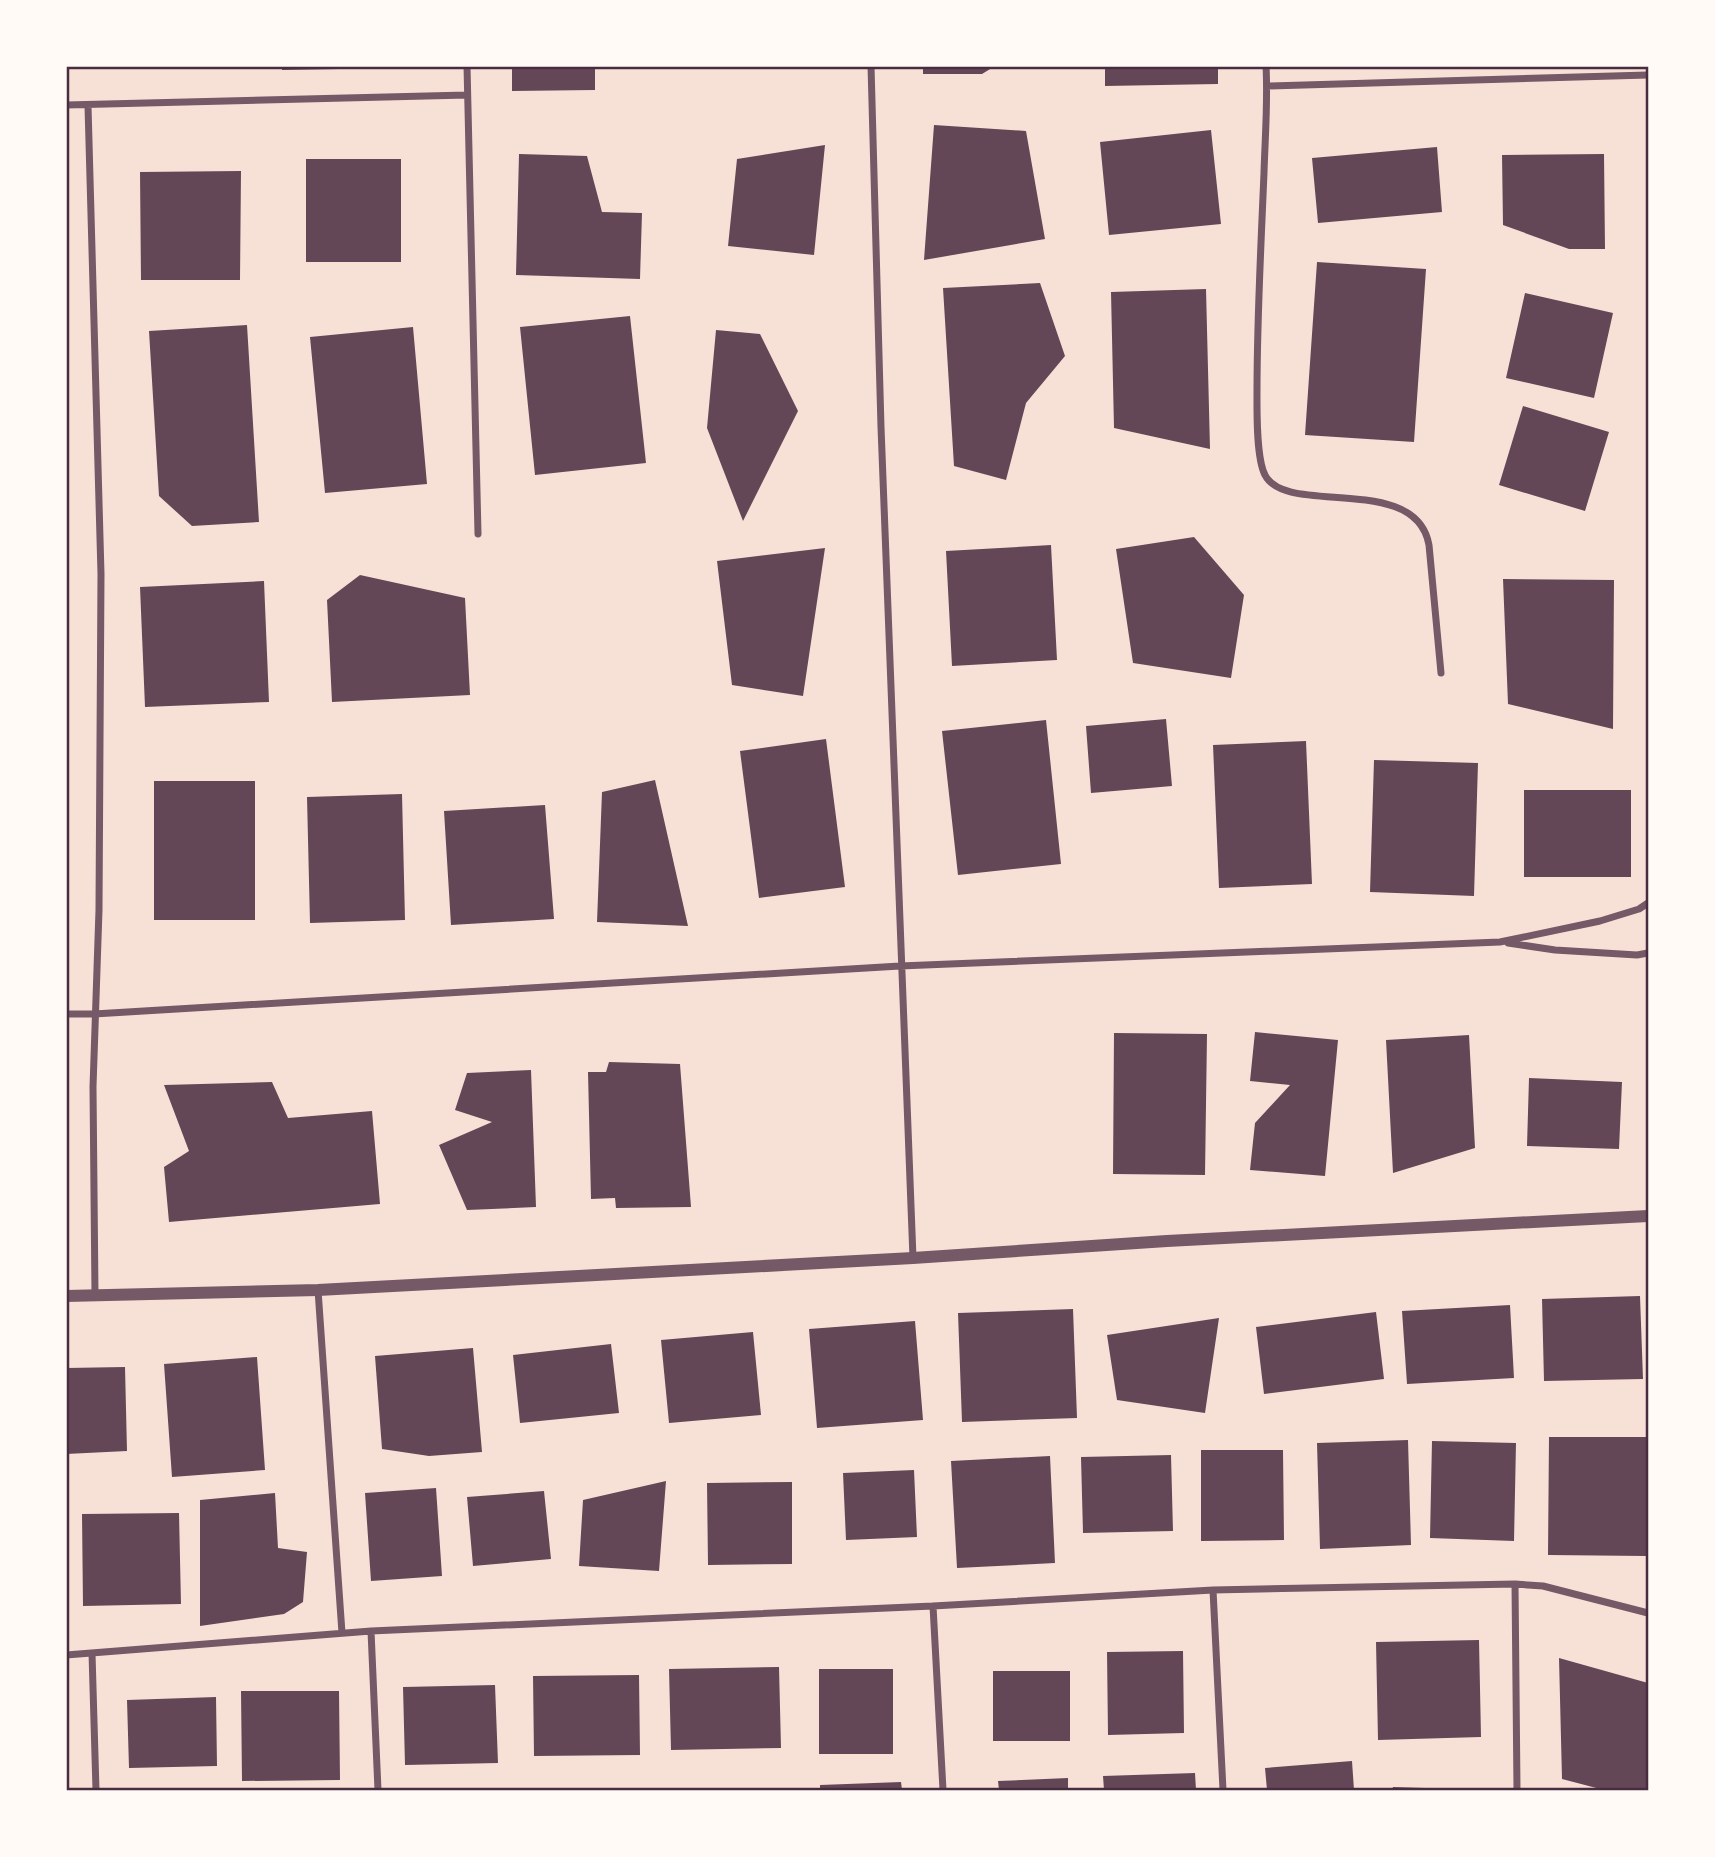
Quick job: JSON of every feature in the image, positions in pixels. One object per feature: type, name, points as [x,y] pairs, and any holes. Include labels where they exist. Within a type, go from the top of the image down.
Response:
[{"type":"street","points":[[467,66],[478,534]]},
{"type":"street","points":[[871,66],[900,966],[913,1258]]},
{"type":"street","points":[[1266,66],[1257,349],[1258,434],[1265,475],[1278,489],[1386,504],[1410,514],[1420,525],[1427,533],[1429,545],[1441,673]]},
{"type":"street","points":[[1267,86],[1648,75]]},
{"type":"street","points":[[66,105],[467,95]]},
{"type":"street","points":[[88,106],[101,574],[100,841],[94,1014],[95,1295]]},
{"type":"street","points":[[66,1014],[900,966],[1500,942],[1600,921],[1639,909],[1648,903]]},
{"type":"street","points":[[1500,942],[1555,950],[1637,955],[1648,953]]},
{"type":"street","points":[[66,1297],[318,1290],[1648,1216]]},
{"type":"street","points":[[318,1290],[342,1633]]},
{"type":"street","points":[[1515,1584],[1517,1790]]},
{"type":"street","points":[[66,1655],[371,1631],[933,1606],[1213,1590],[1515,1584],[1543,1586],[1648,1614]]},
{"type":"street","points":[[1213,1590],[1223,1790]]},
{"type":"street","points":[[933,1606],[943,1790]]},
{"type":"street","points":[[371,1631],[378,1790]]},
{"type":"street","points":[[92,1653],[96,1790]]},
{"type":"building","points":[[282,66],[339,66],[339,69],[282,70]]},
{"type":"building","points":[[512,66],[595,66],[595,90],[512,91]]},
{"type":"building","points":[[923,66],[995,66],[982,74],[923,74]]},
{"type":"building","points":[[1105,66],[1218,66],[1218,84],[1105,86]]},
{"type":"building","points":[[934,125],[1026,131],[1045,239],[924,260]]},
{"type":"building","points":[[1211,130],[1221,224],[1109,235],[1100,142]]},
{"type":"building","points":[[825,145],[814,255],[728,246],[737,159]]},
{"type":"building","points":[[1437,147],[1442,212],[1318,223],[1312,158]]},
{"type":"building","points":[[519,154],[587,156],[602,212],[642,213],[640,279],[516,275]]},
{"type":"building","points":[[1604,154],[1605,249],[1569,249],[1503,225],[1502,155]]},
{"type":"building","points":[[306,159],[401,159],[401,262],[306,262]]},
{"type":"building","points":[[241,171],[240,280],[141,280],[140,172]]},
{"type":"building","points":[[1317,262],[1426,269],[1414,442],[1305,435]]},
{"type":"building","points":[[1040,283],[1065,356],[1026,403],[1006,480],[954,466],[943,288]]},
{"type":"building","points":[[1206,289],[1210,449],[1114,428],[1111,292]]},
{"type":"building","points":[[1525,293],[1613,313],[1594,398],[1506,378]]},
{"type":"building","points":[[630,316],[646,463],[535,475],[520,327]]},
{"type":"building","points":[[247,325],[259,522],[192,526],[159,496],[149,331]]},
{"type":"building","points":[[413,327],[427,484],[325,493],[310,337]]},
{"type":"building","points":[[716,330],[760,334],[798,411],[743,521],[707,428]]},
{"type":"building","points":[[1523,406],[1609,432],[1585,511],[1499,485]]},
{"type":"building","points":[[1194,537],[1244,595],[1231,678],[1133,663],[1116,549]]},
{"type":"building","points":[[1051,545],[1057,660],[952,666],[946,551]]},
{"type":"building","points":[[825,548],[803,696],[732,685],[717,561]]},
{"type":"building","points":[[360,575],[465,598],[470,695],[332,702],[327,600]]},
{"type":"building","points":[[1503,579],[1614,580],[1613,729],[1508,704]]},
{"type":"building","points":[[264,581],[269,702],[145,707],[140,587]]},
{"type":"building","points":[[1166,719],[1172,786],[1091,793],[1086,726]]},
{"type":"building","points":[[1046,720],[1061,864],[958,875],[942,731]]},
{"type":"building","points":[[826,739],[845,887],[759,898],[740,751]]},
{"type":"building","points":[[1306,741],[1312,884],[1219,888],[1213,745]]},
{"type":"building","points":[[1374,760],[1478,763],[1474,896],[1370,892]]},
{"type":"building","points":[[655,780],[688,926],[597,922],[602,792]]},
{"type":"building","points":[[154,781],[255,781],[255,920],[154,920]]},
{"type":"building","points":[[1524,790],[1631,790],[1631,877],[1524,877]]},
{"type":"building","points":[[402,794],[405,920],[310,923],[307,797]]},
{"type":"building","points":[[545,805],[554,919],[451,925],[444,811]]},
{"type":"building","points":[[1255,1032],[1338,1040],[1325,1176],[1250,1170],[1255,1123],[1290,1085],[1250,1081]]},
{"type":"building","points":[[1114,1033],[1207,1034],[1205,1175],[1113,1174]]},
{"type":"building","points":[[1469,1035],[1475,1148],[1393,1173],[1386,1040]]},
{"type":"building","points":[[609,1062],[680,1064],[691,1207],[616,1208],[615,1198],[591,1199],[588,1072],[606,1072]]},
{"type":"building","points":[[531,1070],[536,1207],[467,1210],[439,1145],[492,1122],[455,1110],[467,1073]]},
{"type":"building","points":[[1529,1078],[1622,1082],[1619,1149],[1527,1146]]},
{"type":"building","points":[[272,1082],[288,1118],[372,1111],[380,1204],[169,1222],[164,1167],[189,1151],[164,1085]]},
{"type":"building","points":[[1640,1296],[1643,1379],[1544,1381],[1542,1299]]},
{"type":"building","points":[[1510,1305],[1514,1378],[1407,1384],[1402,1311]]},
{"type":"building","points":[[1073,1309],[1077,1418],[962,1422],[958,1313]]},
{"type":"building","points":[[1376,1312],[1384,1379],[1264,1394],[1256,1327]]},
{"type":"building","points":[[1219,1318],[1205,1413],[1117,1400],[1107,1335]]},
{"type":"building","points":[[915,1321],[923,1420],[817,1428],[809,1329]]},
{"type":"building","points":[[753,1332],[761,1415],[669,1423],[661,1340]]},
{"type":"building","points":[[611,1344],[619,1413],[520,1423],[513,1355]]},
{"type":"building","points":[[473,1348],[482,1452],[429,1456],[382,1449],[375,1356]]},
{"type":"building","points":[[257,1357],[265,1470],[172,1477],[164,1364]]},
{"type":"building","points":[[125,1367],[127,1451],[66,1454],[66,1368]]},
{"type":"building","points":[[1549,1437],[1648,1437],[1646,1556],[1548,1555]]},
{"type":"building","points":[[1408,1440],[1411,1545],[1320,1549],[1317,1443]]},
{"type":"building","points":[[1432,1441],[1516,1443],[1514,1541],[1430,1538]]},
{"type":"building","points":[[1201,1450],[1283,1450],[1284,1540],[1201,1541]]},
{"type":"building","points":[[1171,1455],[1173,1531],[1083,1533],[1081,1457]]},
{"type":"building","points":[[1050,1456],[1055,1563],[957,1568],[951,1461]]},
{"type":"building","points":[[914,1470],[917,1537],[846,1540],[843,1473]]},
{"type":"building","points":[[666,1481],[659,1571],[579,1566],[583,1500]]},
{"type":"building","points":[[792,1482],[792,1564],[708,1565],[707,1483]]},
{"type":"building","points":[[436,1488],[442,1576],[371,1581],[365,1493]]},
{"type":"building","points":[[544,1491],[551,1559],[473,1566],[467,1497]]},
{"type":"building","points":[[275,1493],[278,1548],[307,1552],[303,1602],[284,1614],[200,1626],[200,1500]]},
{"type":"building","points":[[179,1513],[181,1604],[83,1606],[82,1514]]},
{"type":"building","points":[[1479,1640],[1481,1737],[1378,1740],[1376,1642]]},
{"type":"building","points":[[1183,1651],[1184,1733],[1108,1735],[1107,1652]]},
{"type":"building","points":[[1559,1658],[1648,1683],[1646,1790],[1604,1790],[1562,1779]]},
{"type":"building","points":[[779,1667],[781,1748],[671,1750],[669,1669]]},
{"type":"building","points":[[819,1669],[893,1669],[893,1754],[819,1754]]},
{"type":"building","points":[[993,1671],[1070,1671],[1070,1741],[993,1741]]},
{"type":"building","points":[[639,1675],[640,1755],[534,1756],[533,1676]]},
{"type":"building","points":[[495,1685],[498,1763],[405,1765],[403,1687]]},
{"type":"building","points":[[241,1691],[339,1691],[340,1780],[242,1781]]},
{"type":"building","points":[[216,1697],[217,1766],[129,1768],[127,1700]]},
{"type":"building","points":[[1352,1761],[1354,1790],[1267,1790],[1265,1768]]},
{"type":"building","points":[[1195,1773],[1196,1790],[1104,1790],[1103,1776]]},
{"type":"building","points":[[1068,1778],[1068,1790],[999,1790],[998,1781]]},
{"type":"building","points":[[901,1782],[902,1790],[820,1790],[820,1785]]},
{"type":"building","points":[[1393,1787],[1425,1788],[1425,1790],[1392,1790]]}]
